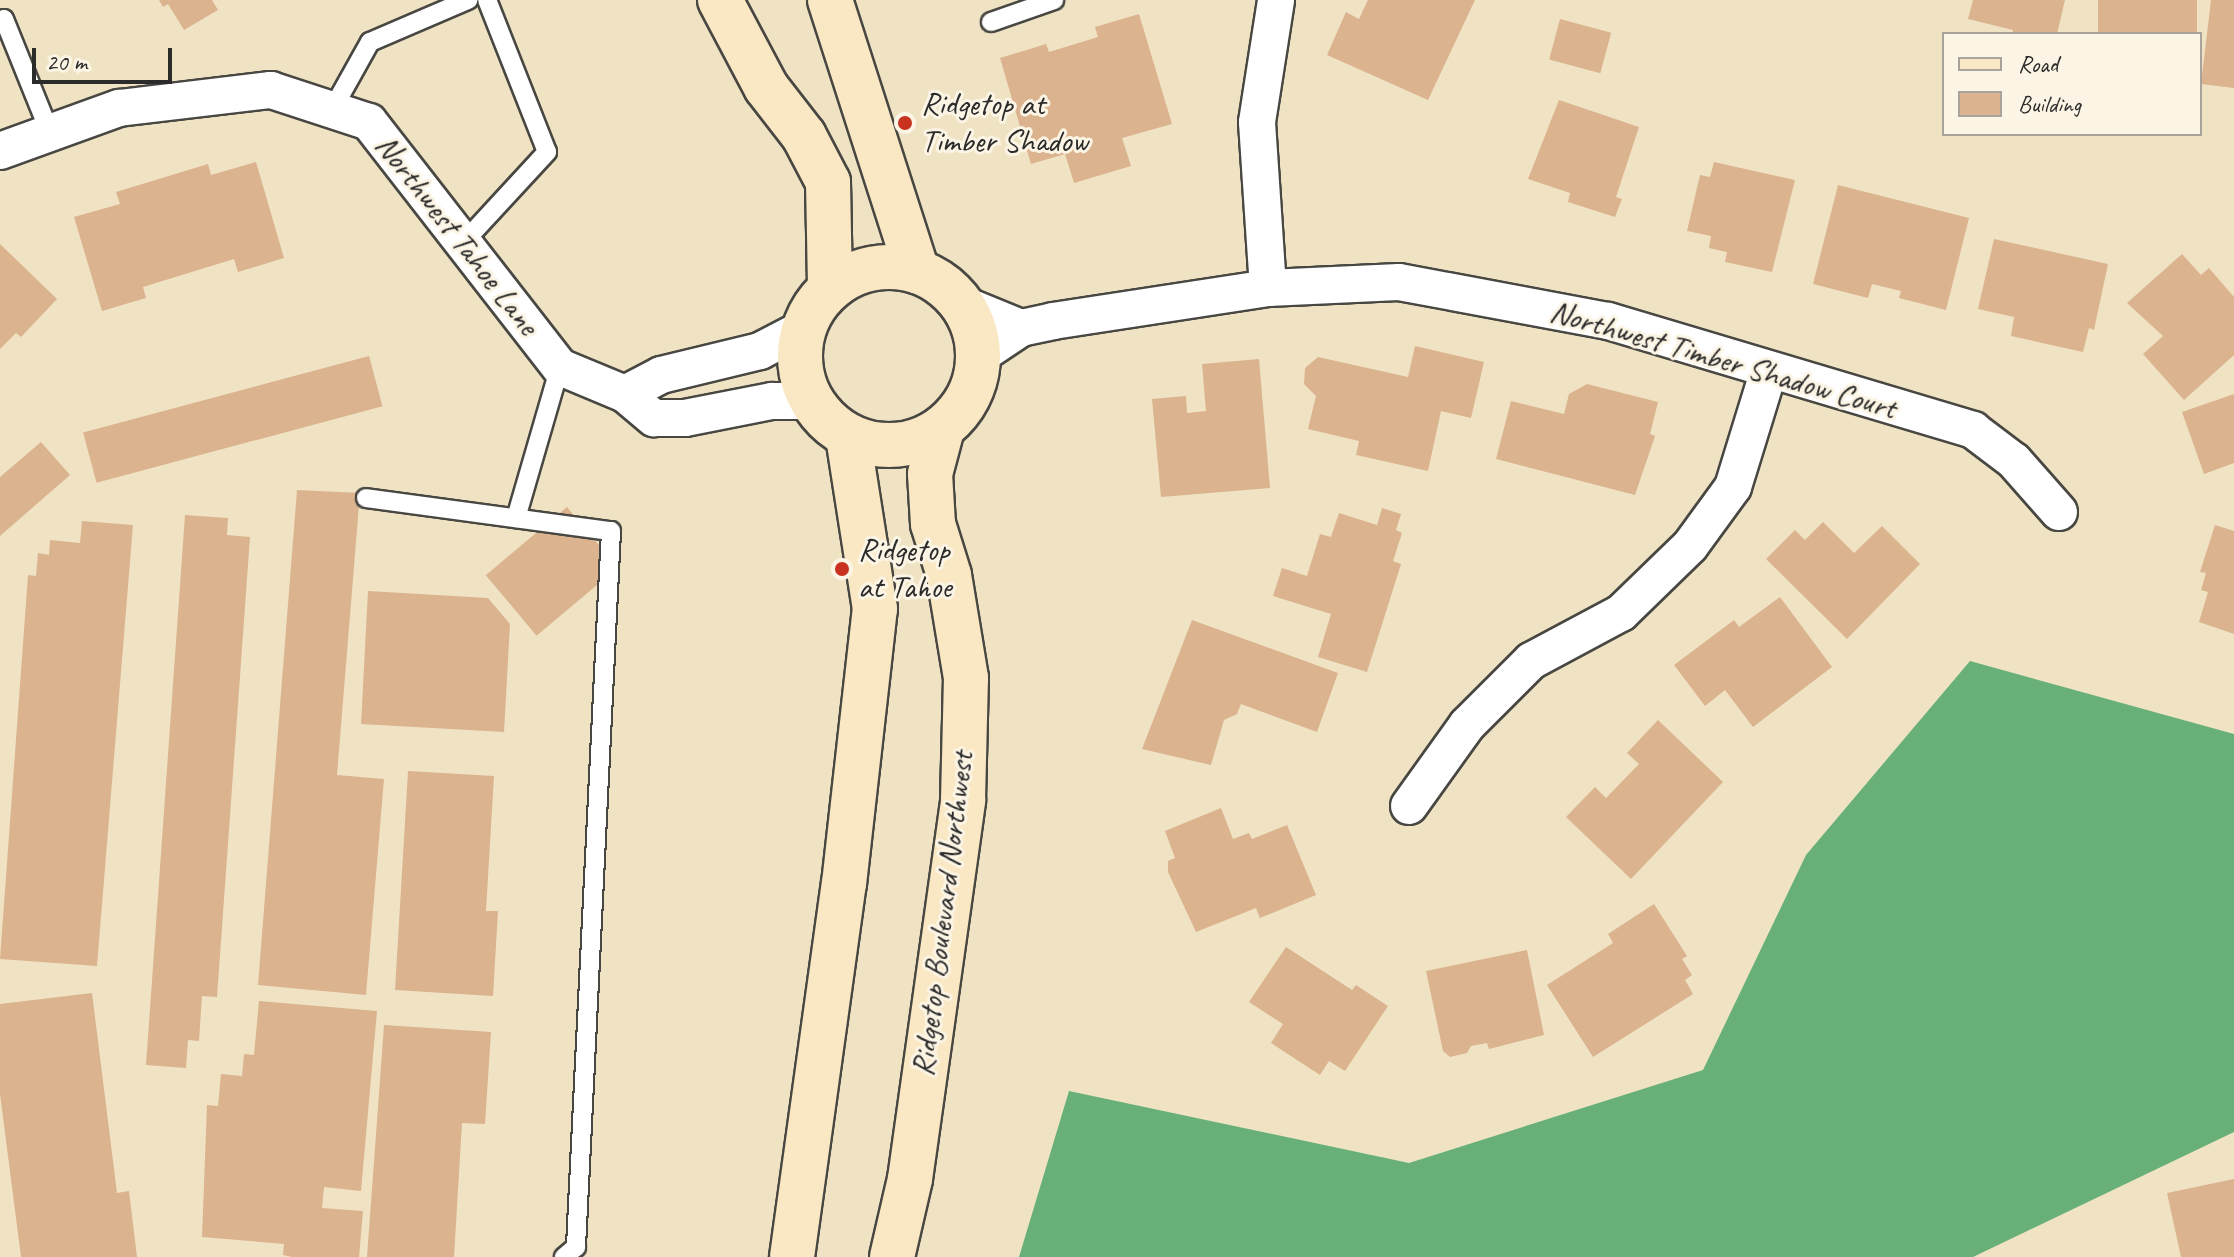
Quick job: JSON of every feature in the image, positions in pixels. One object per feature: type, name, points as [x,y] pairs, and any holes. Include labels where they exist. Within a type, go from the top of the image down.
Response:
[{"type":"main road","points":[[720,0],[766,87],[804,136],[828,182],[830,288]]},
{"type":"main road","points":[[830,0],[917,271]]},
{"type":"main road","points":[[887,267],[917,271],[942,284],[962,304],[975,328],[979,356],[974,384],[962,409],[942,429],[896,446],[848,436],[825,419],[811,401],[800,367],[804,328],[830,288],[856,272],[887,267]]},
{"type":"main road","name":"Ridgetop Boulevard Northwest","points":[[892,1257],[910,1179],[963,800],[966,678],[949,575],[933,524],[930,474],[942,429]]},
{"type":"main road","points":[[792,1257],[844,884],[875,609],[848,436]]},
{"type":"street","points":[[1268,288],[1257,122],[1276,0]]},
{"type":"street","name":"Northwest Tahoe Lane","points":[[0,151],[119,108],[271,90],[369,122],[560,367],[625,394],[654,418],[685,418],[772,401],[811,401]]},
{"type":"street","name":"Northwest Timber Shadow Court","points":[[979,356],[1021,328],[1268,288],[1399,282],[1608,321],[1973,430],[2014,461],[2059,512]]},
{"type":"street","points":[[962,304],[1021,328]]},
{"type":"street","points":[[625,394],[661,375],[760,351],[804,328]]},
{"type":"street","points":[[1409,806],[1467,725],[1531,661],[1621,613],[1690,546],[1733,487],[1769,370]]},
{"type":"lane","points":[[332,110],[370,42],[468,0]]},
{"type":"lane","points":[[463,243],[547,152],[487,0]]},
{"type":"lane","points":[[991,22],[1054,0]]},
{"type":"lane","points":[[0,21],[4,19],[50,133]]},
{"type":"lane","points":[[516,518],[560,367]]},
{"type":"lane","points":[[366,498],[611,531],[576,1247],[564,1257]]},
{"type":"green space","points":[[1970,661],[2234,734],[2234,1132],[1973,1257],[1019,1257],[1069,1091],[1409,1163],[1703,1070],[1806,855]]},
{"type":"building","points":[[159,0],[212,0],[218,10],[184,30],[168,4],[163,7]]},
{"type":"building","points":[[1368,0],[1475,0],[1428,100],[1327,55],[1346,12],[1359,19]]},
{"type":"building","points":[[1973,0],[2065,0],[2057,32],[2012,32],[1968,19]]},
{"type":"building","points":[[2098,0],[2197,0],[2197,32],[2098,32]]},
{"type":"building","points":[[2211,0],[2234,0],[2234,88],[2202,84]]},
{"type":"building","points":[[1139,14],[1172,124],[1122,138],[1131,166],[1074,183],[1065,154],[1031,164],[1000,58],[1046,44],[1049,52],[1098,37],[1095,27]]},
{"type":"building","points":[[1560,19],[1611,33],[1600,73],[1549,60]]},
{"type":"building","points":[[1559,100],[1639,127],[1616,197],[1622,199],[1615,217],[1568,202],[1570,193],[1528,179]]},
{"type":"building","points":[[256,162],[284,258],[238,272],[234,259],[143,287],[146,298],[102,311],[74,217],[120,204],[116,192],[208,164],[211,175]]},
{"type":"building","points":[[1714,162],[1795,180],[1772,272],[1725,262],[1727,252],[1709,248],[1711,236],[1687,231],[1700,175],[1710,177]]},
{"type":"building","points":[[1838,185],[1969,218],[1946,310],[1899,298],[1901,291],[1872,284],[1868,298],[1813,284]]},
{"type":"building","points":[[1994,239],[2108,264],[2094,330],[2089,328],[2083,352],[2011,336],[2014,317],[1978,309]]},
{"type":"building","points":[[0,244],[57,299],[21,337],[16,333],[0,349]]},
{"type":"building","points":[[2182,254],[2201,275],[2209,268],[2234,297],[2234,355],[2184,400],[2143,354],[2163,336],[2127,303]]},
{"type":"building","points":[[1415,346],[1484,362],[1471,418],[1441,411],[1428,471],[1356,455],[1359,441],[1308,429],[1316,396],[1304,384],[1305,368],[1318,357],[1408,377]]},
{"type":"building","points":[[369,356],[382,406],[97,483],[83,433]]},
{"type":"building","points":[[1259,359],[1270,488],[1161,497],[1152,399],[1186,396],[1187,413],[1206,411],[1202,364]]},
{"type":"building","points":[[1587,384],[1658,402],[1650,434],[1655,436],[1635,495],[1496,459],[1511,401],[1564,414],[1569,394]]},
{"type":"building","points":[[2234,394],[2234,463],[2204,474],[2182,412]]},
{"type":"building","points":[[41,442],[70,475],[0,536],[0,477]]},
{"type":"building","points":[[297,490],[360,493],[337,775],[384,779],[366,995],[258,985]]},
{"type":"building","points":[[567,507],[618,568],[537,636],[486,575]]},
{"type":"building","points":[[1382,508],[1401,514],[1396,530],[1402,533],[1393,561],[1401,564],[1367,672],[1318,657],[1331,614],[1273,596],[1282,568],[1307,576],[1320,534],[1331,537],[1339,513],[1377,525]]},
{"type":"building","points":[[185,515],[228,518],[227,535],[250,537],[217,997],[202,996],[199,1041],[188,1040],[186,1068],[146,1065]]},
{"type":"building","points":[[82,521],[133,525],[97,966],[0,959],[28,575],[36,576],[38,553],[49,555],[50,540],[80,543]]},
{"type":"building","points":[[1823,522],[1854,553],[1882,526],[1920,564],[1847,639],[1766,559],[1795,530],[1805,540]]},
{"type":"building","points":[[2215,525],[2234,531],[2234,634],[2199,622],[2208,592],[2201,590],[2206,573],[2200,572]]},
{"type":"building","points":[[368,591],[488,598],[510,624],[504,732],[361,724]]},
{"type":"building","points":[[1780,597],[1832,667],[1753,727],[1725,690],[1705,706],[1674,665],[1734,620],[1739,627]]},
{"type":"building","points":[[1192,620],[1338,673],[1317,732],[1241,704],[1237,714],[1224,720],[1211,765],[1142,749]]},
{"type":"building","points":[[1658,720],[1723,782],[1631,879],[1566,817],[1595,787],[1606,798],[1639,764],[1627,753]]},
{"type":"building","points":[[408,771],[494,776],[486,911],[498,911],[493,996],[395,990]]},
{"type":"building","points":[[1221,808],[1233,839],[1249,833],[1252,839],[1287,825],[1316,895],[1260,918],[1256,908],[1196,932],[1168,872],[1168,861],[1175,858],[1165,831]]},
{"type":"building","points":[[1654,904],[1687,956],[1682,959],[1692,975],[1685,980],[1693,994],[1593,1057],[1547,985],[1613,943],[1608,934]]},
{"type":"building","points":[[1286,947],[1352,990],[1356,985],[1388,1006],[1345,1071],[1329,1061],[1320,1075],[1271,1043],[1283,1024],[1249,1002]]},
{"type":"building","points":[[1527,950],[1544,1035],[1489,1049],[1487,1043],[1471,1046],[1467,1053],[1450,1057],[1443,1051],[1426,971]]},
{"type":"building","points":[[92,993],[117,1193],[129,1191],[137,1257],[21,1257],[0,1094],[0,1004]]},
{"type":"building","points":[[259,1001],[377,1011],[361,1191],[324,1187],[322,1208],[363,1211],[359,1257],[292,1257],[283,1255],[284,1244],[202,1237],[207,1105],[218,1106],[221,1074],[242,1076],[244,1054],[254,1055]]},
{"type":"building","points":[[384,1025],[491,1032],[485,1124],[462,1123],[454,1257],[367,1257]]},
{"type":"building","points":[[2234,1179],[2234,1257],[2181,1257],[2167,1193]]},
{"type":"place","name":"Ridgetop at Timber Shadow","points":[[905,123]]},
{"type":"place","name":"Ridgetop at Tahoe","points":[[842,569]]}]
